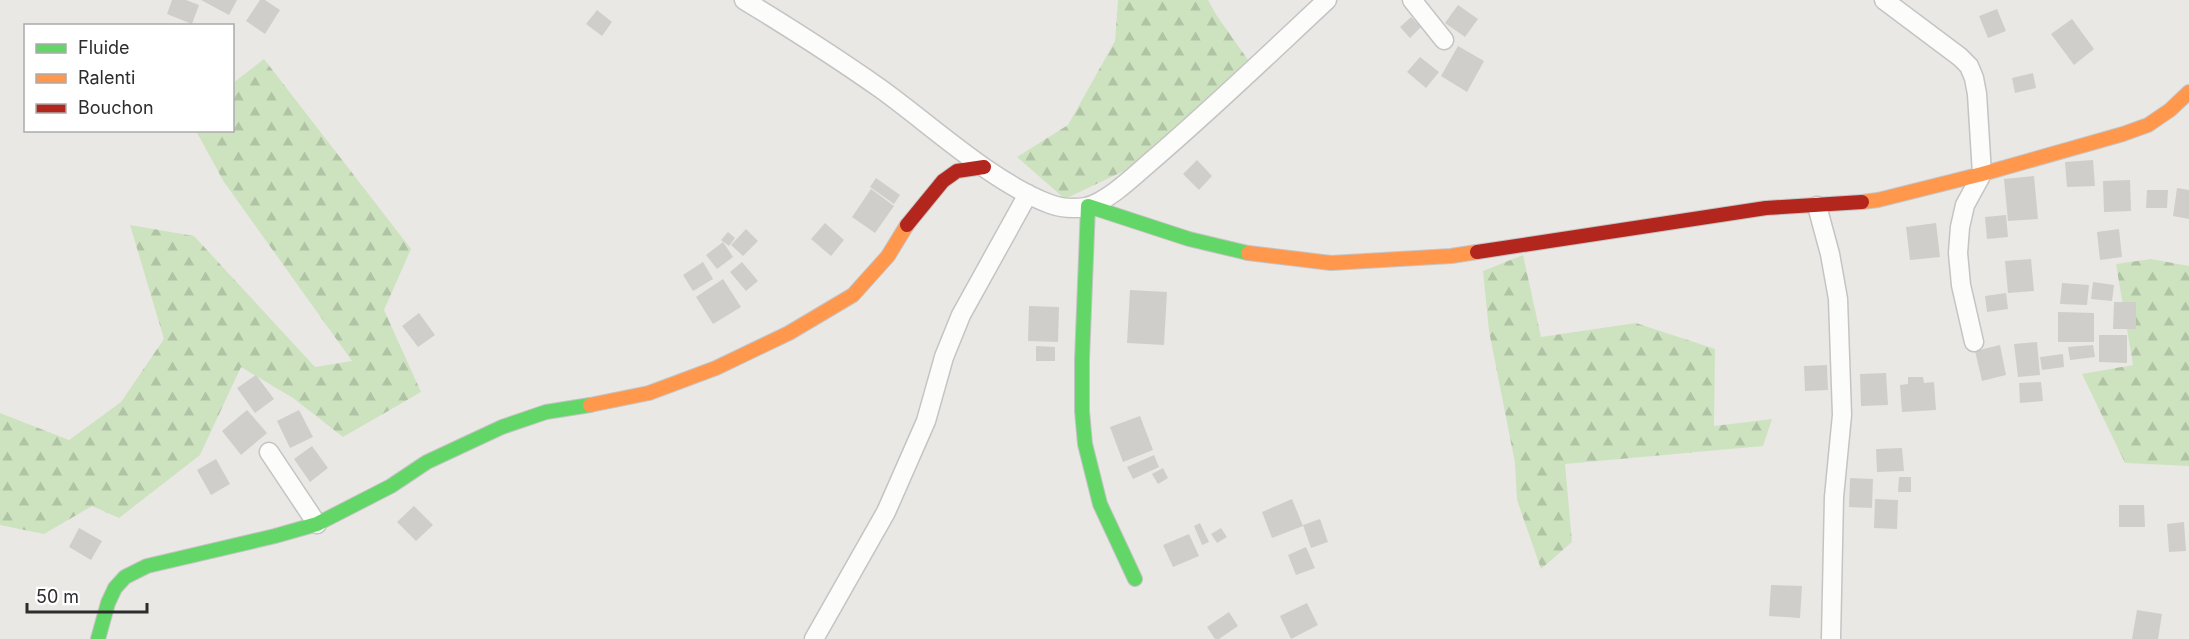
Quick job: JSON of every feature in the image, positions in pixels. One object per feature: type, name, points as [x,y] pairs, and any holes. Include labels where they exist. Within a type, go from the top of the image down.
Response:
[{"type":"street","points":[[744,0],[879,88],[984,167],[1051,205],[1070,208],[1088,206],[1113,192],[1184,133],[1327,0]]},
{"type":"street","points":[[1412,0],[1429,7],[1444,40]]},
{"type":"street","points":[[1884,0],[1969,66],[1977,94],[1982,174],[1965,205],[1960,226],[1958,253],[1961,285],[1974,342]]},
{"type":"street","points":[[1088,206],[1189,239],[1254,255],[1331,262],[1451,256],[1766,208],[1878,200],[1982,174],[2123,134],[2148,125],[2170,110],[2189,92]]},
{"type":"street","points":[[98,639],[108,603],[115,588],[133,573],[147,566],[317,524],[391,486],[427,462],[502,427],[546,412],[649,393],[716,368],[789,333],[853,295],[888,256],[911,218],[944,182],[957,171],[984,167]]},
{"type":"street","points":[[814,639],[886,512],[926,421],[944,357],[961,315],[1028,194]]},
{"type":"street","points":[[1088,206],[1082,332],[1082,435],[1092,481],[1135,579]]},
{"type":"street","points":[[1817,206],[1830,254],[1838,299],[1842,415],[1834,497],[1831,639]]},
{"type":"street","points":[[268,452],[317,524]]},
{"type":"green space","points":[[1118,0],[1208,0],[1253,67],[1155,156],[1065,199],[1017,157],[1068,125],[1115,41]]},
{"type":"green space","points":[[264,59],[411,249],[384,310],[421,392],[343,437],[293,398],[241,367],[200,455],[119,518],[92,506],[44,534],[0,525],[0,413],[69,440],[121,402],[164,339],[130,225],[194,236],[315,367],[352,361],[224,182],[197,132],[234,132],[234,82]]},
{"type":"green space","points":[[1523,255],[1541,337],[1636,323],[1715,349],[1714,426],[1772,419],[1763,446],[1565,464],[1572,542],[1541,569],[1517,500],[1515,463],[1489,331],[1483,271]]},
{"type":"green space","points":[[2151,259],[2189,266],[2189,466],[2125,463],[2082,374],[2133,365],[2116,264]]},
{"type":"building","points":[[172,0],[186,0],[199,5],[192,24],[167,14]]},
{"type":"building","points":[[201,0],[237,0],[229,15]]},
{"type":"building","points":[[260,0],[265,0],[280,10],[265,34],[246,21]]},
{"type":"building","points":[[1458,5],[1478,19],[1465,37],[1445,23]]},
{"type":"building","points":[[1997,9],[2006,31],[1988,38],[1979,16]]},
{"type":"building","points":[[597,10],[612,22],[602,36],[586,24]]},
{"type":"building","points":[[1411,17],[1421,27],[1410,38],[1400,27]]},
{"type":"building","points":[[2072,19],[2094,49],[2074,65],[2051,34]]},
{"type":"building","points":[[1458,46],[1484,61],[1467,92],[1441,76]]},
{"type":"building","points":[[1420,57],[1439,72],[1426,88],[1407,72]]},
{"type":"building","points":[[2033,73],[2036,88],[2015,93],[2012,78]]},
{"type":"building","points":[[1197,160],[1212,176],[1199,190],[1183,174]]},
{"type":"building","points":[[2093,160],[2095,186],[2067,187],[2065,162]]},
{"type":"building","points":[[2034,176],[2038,219],[2008,221],[2004,179]]},
{"type":"building","points":[[876,178],[900,195],[894,204],[870,187]]},
{"type":"building","points":[[2130,180],[2131,211],[2104,212],[2103,181]]},
{"type":"building","points":[[2177,188],[2189,190],[2189,219],[2173,216]]},
{"type":"building","points":[[871,189],[894,206],[875,233],[852,217]]},
{"type":"building","points":[[2147,190],[2168,190],[2167,208],[2146,208]]},
{"type":"building","points":[[2006,215],[2008,237],[1987,239],[1985,217]]},
{"type":"building","points":[[825,223],[844,240],[831,256],[811,239]]},
{"type":"building","points":[[1936,223],[1940,257],[1910,260],[1906,227]]},
{"type":"building","points":[[746,229],[758,241],[743,256],[731,245]]},
{"type":"building","points":[[2119,229],[2122,257],[2100,260],[2097,232]]},
{"type":"building","points":[[728,232],[735,238],[729,246],[721,240]]},
{"type":"building","points":[[723,242],[733,257],[717,269],[706,255]]},
{"type":"building","points":[[2031,259],[2034,291],[2008,293],[2005,261]]},
{"type":"building","points":[[703,262],[713,279],[693,291],[683,275]]},
{"type":"building","points":[[742,262],[758,281],[746,291],[730,272]]},
{"type":"building","points":[[723,279],[741,307],[713,324],[696,297]]},
{"type":"building","points":[[2093,282],[2114,285],[2112,301],[2091,299]]},
{"type":"building","points":[[2062,283],[2089,285],[2087,305],[2060,304]]},
{"type":"building","points":[[1130,290],[1167,292],[1164,345],[1127,343]]},
{"type":"building","points":[[2006,293],[2008,309],[1987,312],[1985,296]]},
{"type":"building","points":[[2114,302],[2136,302],[2136,329],[2113,329]]},
{"type":"building","points":[[1029,306],[1059,307],[1058,342],[1028,341]]},
{"type":"building","points":[[2058,312],[2094,313],[2094,342],[2058,342]]},
{"type":"building","points":[[419,313],[435,335],[418,347],[402,326]]},
{"type":"building","points":[[2099,335],[2127,335],[2127,363],[2099,362]]},
{"type":"building","points":[[2037,342],[2040,375],[2018,377],[2014,344]]},
{"type":"building","points":[[2000,345],[2006,375],[1982,381],[1975,351]]},
{"type":"building","points":[[2093,345],[2095,357],[2070,360],[2068,347]]},
{"type":"building","points":[[1036,346],[1055,347],[1055,361],[1036,361]]},
{"type":"building","points":[[2063,354],[2064,367],[2042,370],[2040,357]]},
{"type":"building","points":[[1827,365],[1828,390],[1805,391],[1804,366]]},
{"type":"building","points":[[1886,373],[1888,405],[1861,406],[1860,374]]},
{"type":"building","points":[[256,375],[274,399],[255,413],[237,388]]},
{"type":"building","points":[[1908,377],[1923,377],[1924,383],[1934,382],[1936,410],[1902,412],[1900,385],[1908,384]]},
{"type":"building","points":[[2041,382],[2043,401],[2020,403],[2019,383]]},
{"type":"building","points":[[247,410],[267,433],[241,455],[222,431]]},
{"type":"building","points":[[299,410],[313,437],[290,448],[277,421]]},
{"type":"building","points":[[1140,416],[1153,450],[1123,462],[1110,427]]},
{"type":"building","points":[[312,446],[328,468],[310,482],[294,459]]},
{"type":"building","points":[[1902,448],[1904,471],[1877,472],[1876,449]]},
{"type":"building","points":[[1154,455],[1159,467],[1133,479],[1127,467]]},
{"type":"building","points":[[216,459],[230,484],[211,495],[197,470]]},
{"type":"building","points":[[1163,468],[1168,478],[1158,484],[1152,474]]},
{"type":"building","points":[[1899,477],[1911,477],[1911,492],[1898,492]]},
{"type":"building","points":[[1850,478],[1873,479],[1872,508],[1849,507]]},
{"type":"building","points":[[1292,499],[1303,526],[1272,538],[1262,512]]},
{"type":"building","points":[[1875,499],[1898,500],[1897,529],[1874,528]]},
{"type":"building","points":[[2119,505],[2144,505],[2145,527],[2119,527]]},
{"type":"building","points":[[414,506],[433,525],[416,541],[397,522]]},
{"type":"building","points":[[1320,519],[1328,542],[1311,548],[1303,525]]},
{"type":"building","points":[[2184,522],[2186,551],[2169,552],[2167,524]]},
{"type":"building","points":[[1200,523],[1209,542],[1202,545],[1194,526]]},
{"type":"building","points":[[79,528],[102,541],[91,560],[69,547]]},
{"type":"building","points":[[1221,528],[1227,537],[1217,543],[1211,534]]},
{"type":"building","points":[[1189,534],[1199,556],[1173,567],[1163,545]]},
{"type":"building","points":[[1306,547],[1315,568],[1296,575],[1288,555]]},
{"type":"building","points":[[1771,585],[1802,586],[1800,618],[1769,616]]},
{"type":"building","points":[[1307,603],[1318,625],[1291,639],[1280,616]]},
{"type":"building","points":[[2137,610],[2162,614],[2158,639],[2132,639]]},
{"type":"building","points":[[1229,612],[1238,626],[1219,639],[1215,639],[1207,627]]},
{"type":"traffic: fast","points":[[1135,579],[1100,504],[1085,444],[1082,411],[1082,360],[1088,206],[1189,239],[1248,253]]},
{"type":"traffic: fast","points":[[98,639],[108,603],[115,588],[125,577],[147,566],[317,524],[391,486],[427,462],[502,427],[546,412],[590,405]]},
{"type":"traffic: slow","points":[[1862,202],[1982,174],[2123,134],[2148,125],[2170,110],[2189,92]]},
{"type":"traffic: slow","points":[[590,405],[649,393],[716,368],[789,333],[853,295],[888,256],[907,225]]},
{"type":"traffic: slow","points":[[1248,253],[1331,263],[1451,256],[1477,252]]},
{"type":"traffic: jam","points":[[907,225],[943,181],[957,171],[984,167]]},
{"type":"traffic: jam","points":[[1477,252],[1766,208],[1862,202]]}]
